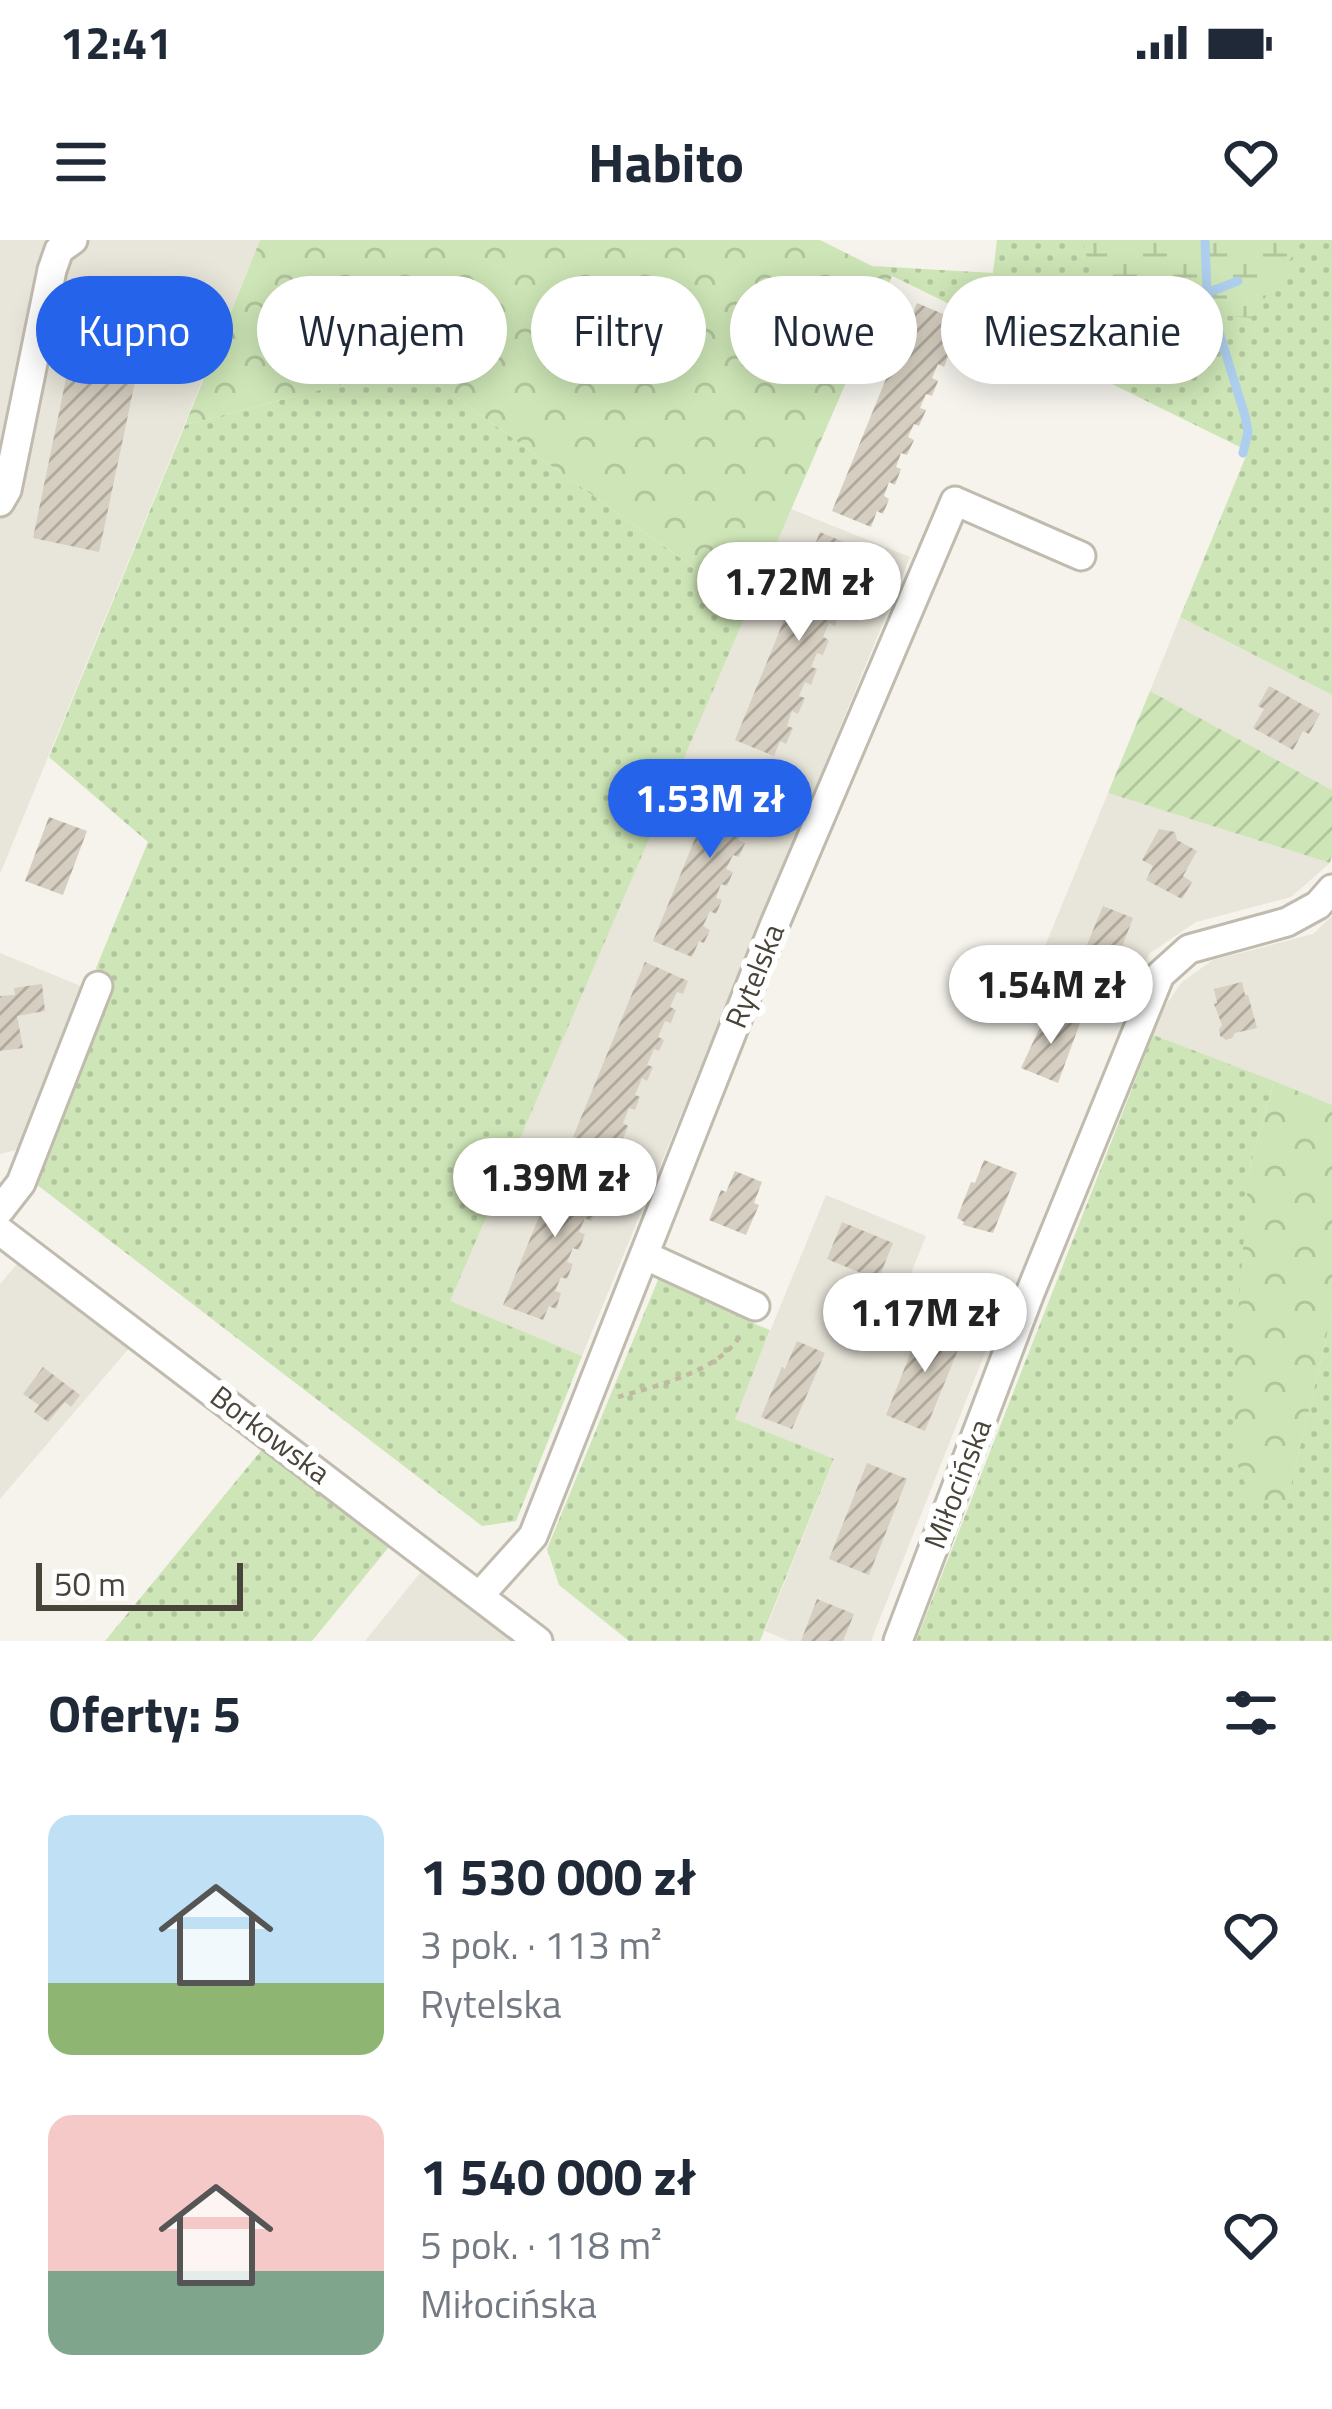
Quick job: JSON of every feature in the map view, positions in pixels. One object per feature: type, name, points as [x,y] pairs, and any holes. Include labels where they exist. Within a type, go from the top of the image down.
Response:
[{"type":"street","points":[[0,502],[7,490],[52,269],[58,250],[73,240]]},
{"type":"street","name":"Rytelska","points":[[480,1595],[533,1536],[774,926],[955,501],[1081,556]]},
{"type":"street","name":"Miłocińska","points":[[898,1641],[1030,1293],[1160,975],[1189,949],[1286,922],[1318,905],[1332,889]]},
{"type":"street","points":[[0,1210],[21,1184],[98,986]]},
{"type":"street","name":"Borkowska","points":[[0,1231],[538,1641]]},
{"type":"street","points":[[644,1255],[755,1306]]},
{"type":"path","points":[[584,1407],[686,1376],[736,1344],[755,1306]]},
{"type":"shaded area","points":[[0,240],[260,240],[233,306],[233,276],[36,276],[36,384],[201,384],[0,874]]},
{"type":"shaded area","points":[[791,509],[910,557],[582,1356],[449,1302]]},
{"type":"shaded area","points":[[1180,617],[1332,695],[1332,790],[1150,691]]},
{"type":"shaded area","points":[[1108,793],[1330,863],[1291,897],[1196,922],[1150,953],[1114,1019],[1029,985]]},
{"type":"shaded area","points":[[1332,916],[1332,1105],[1153,1035],[1160,1013],[1182,982],[1213,960],[1313,934]]},
{"type":"shaded area","points":[[0,953],[88,989],[24,1148],[0,1154]]},
{"type":"shaded area","points":[[826,1195],[926,1236],[907,1283],[998,1320],[871,1641],[789,1641],[765,1631],[834,1460],[734,1419]]},
{"type":"shaded area","points":[[18,1263],[131,1346],[0,1499],[0,1284]]},
{"type":"shaded area","points":[[424,1568],[516,1641],[365,1641]]},
{"type":"green space","points":[[260,240],[820,240],[892,276],[730,276],[730,384],[845,384],[749,607],[437,384],[507,384],[507,276],[257,276],[257,384],[343,384],[185,425],[202,384],[233,384],[233,307]]},
{"type":"green space","points":[[997,240],[1332,240],[1332,695],[1180,617],[1248,451],[1112,384],[1223,384],[1223,276],[941,276],[941,300],[917,288],[917,276],[892,276],[872,266],[993,273]]},
{"type":"green space","points":[[1082,240],[1303,240],[1252,318],[1223,315],[1223,276],[1099,276],[1091,271]]},
{"type":"green space","points":[[343,384],[437,384],[749,607],[450,1301],[582,1356],[516,1521],[482,1526],[36,1184],[73,1075],[108,1004],[110,992],[96,968],[148,842],[49,757],[185,425]]},
{"type":"green space","points":[[1150,691],[1332,790],[1330,863],[1108,793]]},
{"type":"green space","points":[[1153,1035],[1274,1081],[1249,1171],[1287,1501],[1332,1313],[1332,1641],[916,1641]]},
{"type":"green space","points":[[1274,1081],[1332,1105],[1332,1313],[1287,1502],[1252,1502],[1235,1458],[1235,1354],[1249,1171]]},
{"type":"green space","points":[[660,1275],[744,1309],[755,1324],[770,1330],[735,1419],[834,1459],[760,1641],[629,1641],[559,1585],[547,1549]]},
{"type":"green space","points":[[264,1447],[393,1542],[312,1641],[105,1641]]},
{"type":"building","points":[[917,303],[941,313],[941,366],[932,378],[938,381],[920,408],[926,410],[908,437],[914,440],[907,455],[901,453],[895,485],[889,482],[883,514],[877,511],[871,527],[832,511],[884,384],[917,384]]},
{"type":"building","points":[[65,384],[135,384],[99,552],[33,538]]},
{"type":"building","points":[[820,532],[865,551],[859,567],[853,564],[847,578],[853,581],[835,608],[841,610],[835,626],[829,623],[823,637],[829,640],[811,667],[817,669],[811,685],[805,682],[799,696],[805,698],[798,714],[792,711],[787,726],[793,728],[786,744],[780,741],[774,756],[735,740]]},
{"type":"building","points":[[1269,686],[1320,714],[1293,750],[1253,728]]},
{"type":"building","points":[[725,766],[770,784],[763,799],[757,796],[751,811],[758,814],[752,828],[746,825],[738,840],[745,843],[726,869],[733,872],[727,886],[721,884],[716,898],[722,900],[716,914],[710,911],[703,926],[710,930],[692,957],[653,941]]},
{"type":"building","points":[[49,817],[87,831],[63,895],[25,881]]},
{"type":"building","points":[[1159,829],[1175,832],[1177,840],[1197,851],[1183,876],[1192,882],[1182,899],[1146,880],[1153,866],[1142,860]]},
{"type":"building","points":[[1103,906],[1133,918],[1115,965],[1084,952]]},
{"type":"building","points":[[645,962],[688,981],[670,1007],[676,1010],[671,1023],[665,1021],[658,1037],[664,1040],[647,1065],[653,1067],[647,1081],[642,1078],[635,1110],[629,1108],[623,1139],[617,1138],[611,1153],[573,1137]]},
{"type":"building","points":[[1242,982],[1257,1028],[1226,1040],[1220,1036],[1214,989]]},
{"type":"building","points":[[42,984],[45,1011],[17,1016],[23,1048],[0,1051],[0,996],[15,995],[14,988]]},
{"type":"building","points":[[1048,1010],[1080,1023],[1058,1083],[1021,1068]]},
{"type":"building","points":[[563,1158],[609,1177],[603,1191],[596,1189],[591,1203],[597,1206],[591,1221],[585,1218],[579,1250],[573,1248],[567,1279],[561,1277],[555,1291],[561,1293],[556,1309],[549,1306],[543,1320],[503,1305]]},
{"type":"building","points":[[984,1160],[1017,1173],[993,1233],[963,1225],[957,1218]]},
{"type":"building","points":[[735,1171],[762,1182],[754,1203],[759,1205],[746,1235],[709,1220]]},
{"type":"building","points":[[842,1222],[893,1243],[878,1280],[827,1259]]},
{"type":"building","points":[[924,1319],[964,1335],[925,1431],[886,1415]]},
{"type":"building","points":[[797,1341],[825,1353],[792,1429],[761,1417]]},
{"type":"building","points":[[43,1367],[80,1395],[71,1407],[65,1402],[48,1422],[34,1412],[39,1405],[23,1394]]},
{"type":"building","points":[[867,1463],[907,1479],[869,1575],[829,1559]]},
{"type":"building","points":[[817,1599],[854,1614],[843,1641],[801,1641]]},
{"type":"waterway","points":[[1205,240],[1207,293],[1248,432],[1243,453]]},
{"type":"waterway","points":[[1223,287],[1238,281]]}]
